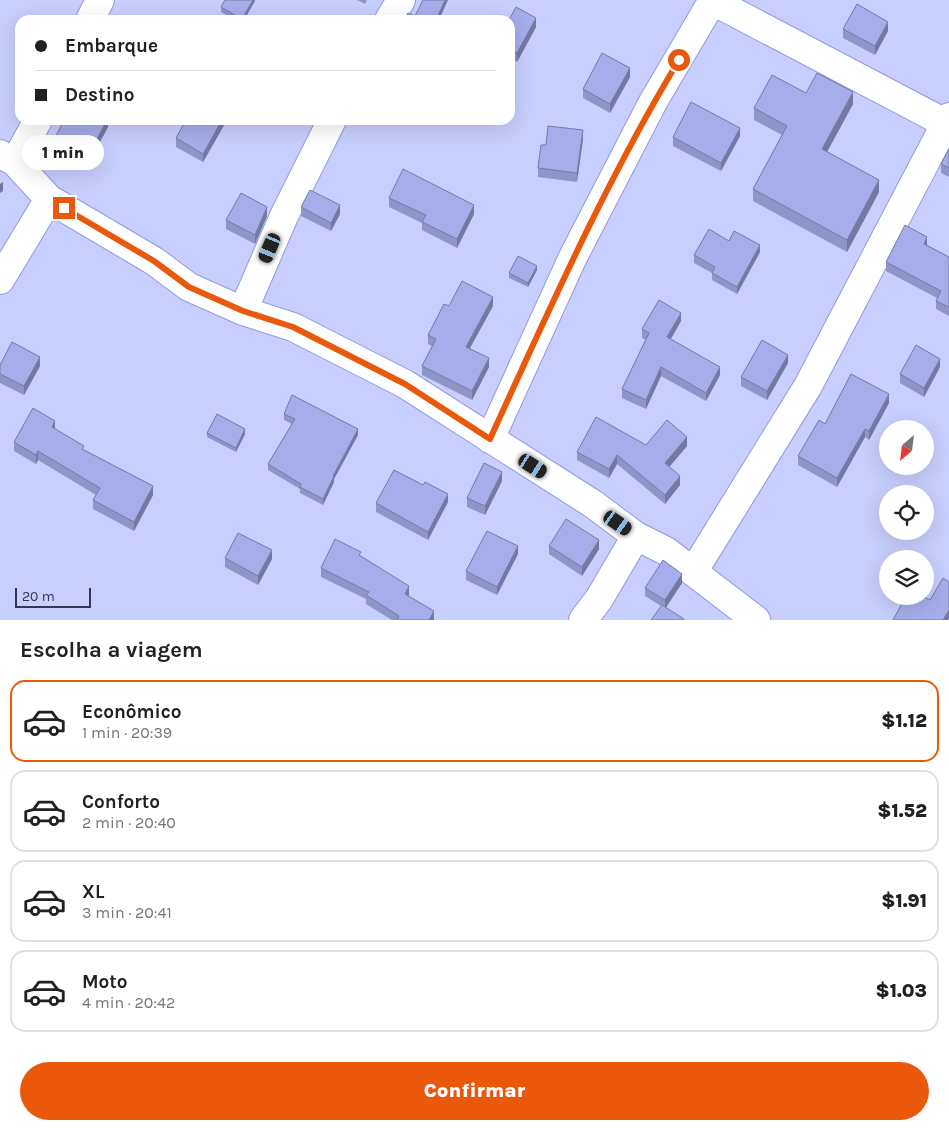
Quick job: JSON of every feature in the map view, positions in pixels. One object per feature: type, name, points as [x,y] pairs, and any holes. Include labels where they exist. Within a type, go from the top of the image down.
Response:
[{"type":"street","points":[[92,15],[100,0]]},
{"type":"street","points":[[392,15],[401,0]]},
{"type":"street","points":[[490,439],[573,257],[653,102],[713,0],[948,122],[808,386],[693,572]]},
{"type":"street","points":[[34,125],[8,158],[49,199],[154,261],[189,287],[243,311],[293,327],[396,380],[593,504],[636,536],[666,551],[756,620]]},
{"type":"street","points":[[243,311],[284,216],[330,125]]},
{"type":"street","points":[[0,280],[49,199]]},
{"type":"street","points":[[583,620],[600,599],[636,536]]},
{"type":"building","points":[[225,0],[253,0],[244,15],[235,15],[221,7]]},
{"type":"building","points":[[423,0],[445,0],[438,15],[416,15]]},
{"type":"building","points":[[857,4],[888,22],[875,46],[843,29]]},
{"type":"building","points":[[516,7],[536,18],[517,53],[515,52],[515,15],[512,15]]},
{"type":"building","points":[[602,53],[630,68],[610,104],[583,89]]},
{"type":"building","points":[[817,73],[853,92],[822,149],[879,180],[847,240],[753,189],[787,126],[754,108],[772,75],[806,93]]},
{"type":"building","points":[[691,102],[740,128],[721,163],[673,137]]},
{"type":"building","points":[[62,125],[104,125],[86,160],[53,142]]},
{"type":"building","points":[[183,125],[219,125],[203,154],[176,138]]},
{"type":"building","points":[[548,126],[583,130],[577,173],[538,168],[541,145],[546,145]]},
{"type":"building","points":[[949,149],[949,168],[941,164]]},
{"type":"building","points":[[403,169],[474,205],[457,239],[422,222],[426,215],[389,198]]},
{"type":"building","points":[[310,190],[340,205],[331,223],[301,207]]},
{"type":"building","points":[[241,193],[267,207],[255,235],[226,220]]},
{"type":"building","points":[[905,225],[927,237],[924,244],[949,257],[949,307],[936,301],[941,291],[886,262]]},
{"type":"building","points":[[709,229],[729,241],[734,231],[760,245],[737,287],[712,273],[715,267],[694,255]]},
{"type":"building","points":[[518,256],[537,266],[528,283],[509,273]]},
{"type":"building","points":[[462,281],[493,297],[466,347],[489,358],[472,391],[422,366],[436,339],[428,335],[444,304],[449,306]]},
{"type":"building","points":[[659,300],[681,313],[667,337],[720,367],[706,393],[661,367],[646,400],[622,389],[649,333],[642,329]]},
{"type":"building","points":[[762,340],[788,355],[767,391],[741,377]]},
{"type":"building","points":[[12,342],[40,357],[24,386],[0,374],[0,365]]},
{"type":"building","points":[[916,345],[940,359],[924,388],[900,374]]},
{"type":"building","points":[[851,374],[889,394],[869,431],[865,429],[837,478],[798,456],[819,420],[825,424]]},
{"type":"building","points":[[292,395],[358,429],[323,499],[300,487],[301,484],[268,464],[295,419],[284,414]]},
{"type":"building","points":[[33,408],[55,421],[52,427],[84,446],[82,449],[153,486],[134,522],[93,500],[100,488],[38,451],[36,455],[14,442]]},
{"type":"building","points":[[217,414],[245,429],[236,448],[207,433]]},
{"type":"building","points":[[596,417],[646,445],[667,420],[687,437],[665,463],[680,476],[665,495],[617,455],[609,469],[577,452]]},
{"type":"building","points":[[484,463],[502,472],[485,506],[467,498]]},
{"type":"building","points":[[394,470],[423,485],[425,482],[448,494],[428,532],[376,503]]},
{"type":"building","points":[[566,519],[599,540],[582,567],[549,546]]},
{"type":"building","points":[[487,531],[518,546],[497,587],[466,571]]},
{"type":"building","points":[[238,533],[272,550],[258,576],[225,558]]},
{"type":"building","points":[[335,539],[361,552],[359,555],[409,586],[405,594],[434,611],[429,620],[397,620],[399,616],[366,595],[369,592],[321,568]]},
{"type":"building","points":[[663,560],[682,574],[665,600],[645,588]]},
{"type":"building","points":[[943,578],[949,582],[949,610],[943,620],[893,620],[901,605],[934,605],[934,593]]},
{"type":"building","points":[[662,605],[684,619],[651,620]]},
{"type":"route","points":[[64,208],[154,261],[189,287],[243,311],[293,327],[405,384],[490,439],[573,257],[653,102],[679,60]]}]
